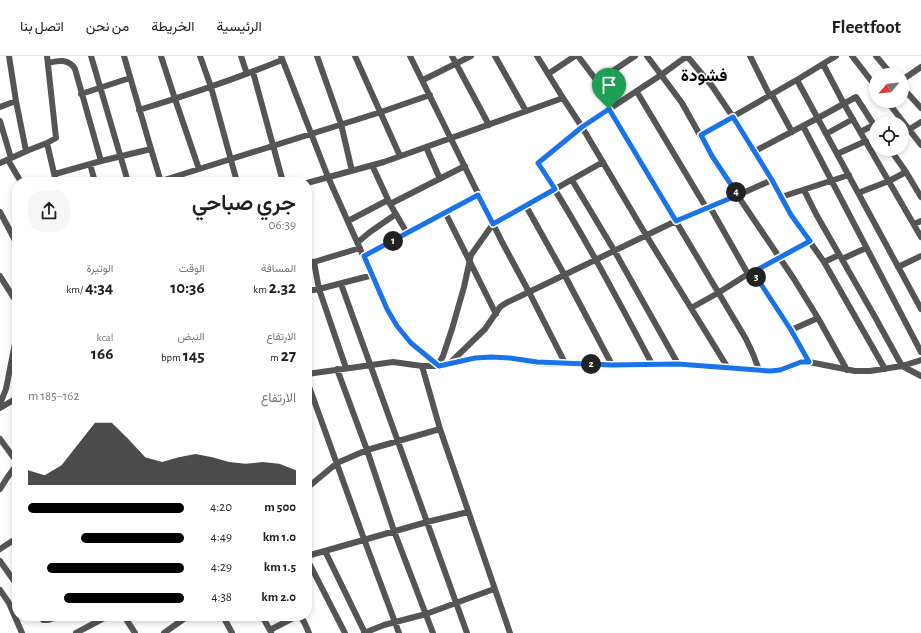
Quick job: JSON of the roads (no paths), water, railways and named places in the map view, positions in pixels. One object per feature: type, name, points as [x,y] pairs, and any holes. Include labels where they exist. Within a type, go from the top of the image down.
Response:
[{"type":"street","points":[[9,56],[26,151]]},
{"type":"street","points":[[0,163],[56,138],[47,56]]},
{"type":"street","points":[[91,56],[126,177]]},
{"type":"street","points":[[124,56],[160,177]]},
{"type":"street","points":[[161,56],[199,169]]},
{"type":"street","points":[[200,56],[211,87],[236,177]]},
{"type":"street","points":[[241,56],[250,73],[282,177]]},
{"type":"street","points":[[317,56],[341,124],[352,171]]},
{"type":"street","points":[[355,56],[400,156]]},
{"type":"street","points":[[410,56],[478,195],[565,363]]},
{"type":"street","points":[[452,56],[489,125]]},
{"type":"street","points":[[423,80],[471,56]]},
{"type":"street","points":[[495,56],[526,111]]},
{"type":"street","points":[[537,56],[582,127],[646,235],[728,368]]},
{"type":"street","points":[[548,74],[577,56],[598,81],[615,105]]},
{"type":"street","points":[[598,81],[634,56]]},
{"type":"street","points":[[647,56],[682,102],[712,156],[780,257],[818,318],[847,370]]},
{"type":"street","points":[[652,364],[596,259],[538,163],[582,127],[637,92],[687,56],[712,86],[755,151],[791,215],[824,262],[885,369]]},
{"type":"street","points":[[750,56],[792,132]]},
{"type":"street","points":[[701,135],[836,56]]},
{"type":"street","points":[[852,56],[869,78]]},
{"type":"street","points":[[876,56],[886,68]]},
{"type":"street","points":[[140,110],[250,73],[282,58],[328,177],[387,309],[397,326],[411,343],[439,365]]},
{"type":"street","points":[[48,63],[59,61],[69,62],[75,69],[101,161]]},
{"type":"street","points":[[823,64],[860,132],[869,144]]},
{"type":"street","points":[[909,75],[921,67]]},
{"type":"street","points":[[82,94],[130,78]]},
{"type":"street","points":[[797,80],[921,309]]},
{"type":"street","points":[[637,92],[708,208],[750,273],[791,330],[809,362]]},
{"type":"street","points":[[174,177],[381,112],[430,95]]},
{"type":"street","points":[[909,95],[921,108]]},
{"type":"street","points":[[755,151],[856,97],[869,118]]},
{"type":"street","points":[[312,182],[400,156],[563,98]]},
{"type":"street","points":[[0,107],[16,101]]},
{"type":"street","points":[[892,108],[899,116]]},
{"type":"street","points":[[609,109],[749,345],[759,370]]},
{"type":"street","points":[[826,134],[853,119]]},
{"type":"street","points":[[0,121],[10,159],[19,177]]},
{"type":"street","points":[[921,122],[909,129],[921,145]]},
{"type":"street","points":[[803,126],[921,352]]},
{"type":"street","points":[[860,132],[869,129]]},
{"type":"street","points":[[837,154],[866,141]]},
{"type":"street","points":[[47,143],[55,177]]},
{"type":"street","points":[[426,147],[440,179]]},
{"type":"street","points":[[55,174],[151,149]]},
{"type":"street","points":[[877,156],[889,181],[921,237]]},
{"type":"street","points":[[895,156],[921,197]]},
{"type":"street","points":[[439,365],[452,329],[464,287],[469,261],[475,249],[493,224],[603,162]]},
{"type":"street","points":[[90,164],[94,177]]},
{"type":"street","points":[[372,165],[389,202],[407,233]]},
{"type":"street","points":[[348,221],[465,166]]},
{"type":"street","points":[[858,193],[889,181],[906,172]]},
{"type":"street","points":[[781,197],[849,176]]},
{"type":"street","points":[[572,180],[614,250],[678,364]]},
{"type":"street","points":[[450,363],[485,329],[500,307],[506,302],[676,221],[772,180]]},
{"type":"street","points":[[804,190],[902,366],[921,376]]},
{"type":"street","points":[[364,256],[478,195]]},
{"type":"street","points":[[526,206],[612,365]]},
{"type":"street","points":[[0,212],[12,234]]},
{"type":"street","points":[[446,212],[496,314]]},
{"type":"street","points":[[346,368],[319,289],[314,262],[359,245],[370,232],[396,214]]},
{"type":"street","points":[[914,224],[921,221]]},
{"type":"street","points":[[691,308],[750,273],[810,241]]},
{"type":"street","points":[[824,262],[866,248]]},
{"type":"street","points":[[898,267],[921,256]]},
{"type":"street","points":[[0,276],[2,286],[12,297]]},
{"type":"street","points":[[312,290],[373,276]]},
{"type":"street","points":[[341,284],[397,442],[468,633]]},
{"type":"street","points":[[791,330],[818,318]]},
{"type":"street","points":[[312,373],[370,364],[393,362],[422,366],[439,365],[475,358],[491,357],[537,362],[612,365],[678,364],[770,371],[780,370],[801,362],[809,362],[847,370],[870,371],[902,366],[921,360]]},
{"type":"street","points":[[0,404],[6,389],[12,359]]},
{"type":"street","points":[[422,366],[440,429],[510,633]]},
{"type":"street","points":[[337,369],[394,531],[433,633]]},
{"type":"street","points":[[312,395],[399,633]]},
{"type":"street","points":[[0,408],[12,401]]},
{"type":"street","points":[[312,484],[337,463],[366,450],[440,429]]},
{"type":"street","points":[[0,439],[12,456]]},
{"type":"street","points":[[0,489],[12,470]]},
{"type":"street","points":[[312,555],[364,539],[468,512]]},
{"type":"street","points":[[0,549],[12,541]]},
{"type":"street","points":[[325,551],[364,633],[395,622],[426,614],[494,589]]},
{"type":"street","points":[[0,561],[12,577]]},
{"type":"street","points":[[312,569],[345,633]]},
{"type":"street","points":[[0,590],[12,610]]},
{"type":"street","points":[[17,621],[22,633]]},
{"type":"street","points":[[76,633],[99,621]]},
{"type":"street","points":[[127,621],[135,633]]},
{"type":"street","points":[[164,633],[181,621]]},
{"type":"street","points":[[226,621],[232,633]]},
{"type":"street","points":[[264,621],[270,632],[289,621]]},
{"type":"street","points":[[303,621],[309,633]]},
{"type":"district","name":"فشودة","points":[[704,75]]}]
